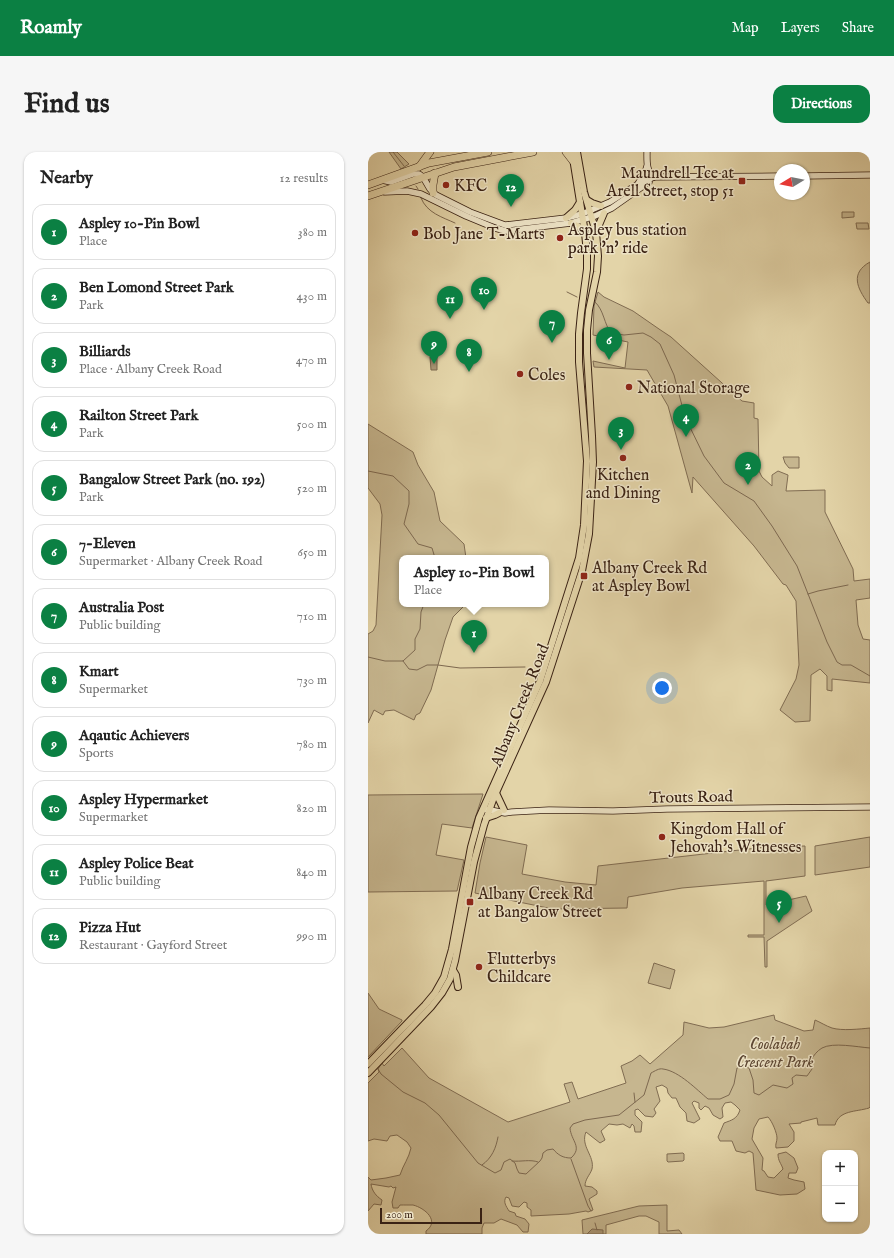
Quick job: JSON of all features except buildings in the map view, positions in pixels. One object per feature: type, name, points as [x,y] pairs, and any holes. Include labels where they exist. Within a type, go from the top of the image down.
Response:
[{"type":"highway","points":[[418,167],[430,152]]},
{"type":"highway","points":[[368,185],[436,162],[488,152]]},
{"type":"highway","points":[[368,196],[462,165],[533,152]]},
{"type":"highway","points":[[566,152],[572,161]]},
{"type":"highway","points":[[433,193],[433,178],[435,173]]},
{"type":"main road","name":"Albany Creek Road","points":[[368,1064],[425,1005],[435,993],[444,977],[452,950],[472,841],[540,681],[575,574],[582,545],[587,461],[582,380],[579,362],[579,334],[587,269],[587,248],[572,161],[572,152]]},
{"type":"main road","name":"Albany Creek Road","points":[[368,1073],[435,1003],[447,984],[453,970],[474,862],[486,818],[487,807],[496,793],[546,682],[587,551],[590,526],[593,446],[587,335],[588,313],[598,263],[596,232],[587,200],[577,152]]},
{"type":"main road","points":[[638,184],[644,176],[647,166],[647,152]]},
{"type":"main road","points":[[647,166],[650,174],[654,177]]},
{"type":"main road","points":[[382,180],[391,182],[414,174],[419,174],[424,177],[433,193],[470,212],[502,225],[582,217]]},
{"type":"main road","points":[[810,176],[870,175]]},
{"type":"main road","points":[[591,214],[601,206],[638,184],[654,177],[774,176]]},
{"type":"main road","points":[[380,192],[405,191],[421,194],[466,216],[503,230],[511,230],[571,223],[591,214],[604,213],[649,182],[662,177]]},
{"type":"main road","points":[[587,200],[601,206]]},
{"type":"main road","points":[[566,218],[575,210],[580,202]]},
{"type":"main road","points":[[596,232],[604,213]]},
{"type":"main road","points":[[571,223],[579,227],[585,234]]},
{"type":"main road","points":[[486,818],[501,811],[496,793]]},
{"type":"main road","name":"Trouts Road","points":[[487,807],[512,812],[549,810],[613,811],[870,807]]},
{"type":"main road","points":[[453,970],[456,975],[458,987]]},
{"type":"green space","points":[[389,152],[397,152],[409,164],[401,169]]},
{"type":"green space","points":[[842,212],[854,212],[854,217],[842,218]]},
{"type":"green space","points":[[856,223],[868,223],[869,229],[857,229]]},
{"type":"green space","points":[[870,262],[870,303],[868,303],[861,292],[857,281],[860,271]]},
{"type":"green space","points":[[598,292],[604,297],[633,311],[671,337],[742,401],[754,403],[754,418],[758,419],[759,471],[762,477],[772,486],[772,475],[778,471],[788,475],[786,491],[825,490],[825,512],[853,569],[854,581],[870,579],[870,598],[856,600],[858,625],[863,639],[870,640],[870,683],[832,679],[832,691],[827,690],[827,676],[820,669],[811,675],[810,721],[795,722],[780,710],[796,679],[799,665],[796,601],[786,585],[783,584],[754,546],[693,477],[692,493],[668,406],[647,370],[594,367],[593,361],[625,368],[628,342],[593,335],[594,306]]},
{"type":"green space","points":[[368,424],[413,452],[418,465],[434,492],[440,521],[464,544],[466,555],[399,555],[399,607],[463,607],[453,617],[431,690],[420,713],[416,715],[414,720],[394,710],[385,711],[383,715],[374,710],[368,723],[368,634],[373,631],[376,625],[382,515],[380,504],[368,488]]},
{"type":"green space","points":[[783,457],[799,457],[799,468],[789,468]]},
{"type":"green space","points":[[483,794],[472,828],[442,824],[436,855],[464,860],[457,891],[368,892],[368,795]]},
{"type":"green space","points":[[486,837],[527,845],[522,874],[565,882],[596,885],[598,866],[766,847],[805,846],[805,876],[766,881],[766,905],[806,896],[812,911],[767,941],[767,967],[765,967],[764,937],[748,937],[748,935],[764,935],[764,881],[682,888],[628,897],[627,908],[553,909],[475,893]]},
{"type":"green space","points":[[870,837],[870,867],[815,875],[815,846]]},
{"type":"green space","points":[[654,963],[675,970],[670,989],[648,983]]},
{"type":"green space","points":[[368,993],[379,1009],[402,1021],[368,1057]]},
{"type":"green space","name":"Coolabah Crescent Park","points":[[774,1015],[775,1020],[804,1031],[813,1030],[815,1020],[836,1029],[851,1030],[870,1028],[869,1108],[844,1114],[837,1120],[835,1125],[818,1125],[817,1118],[801,1123],[789,1124],[794,1132],[794,1141],[788,1147],[776,1148],[776,1133],[773,1124],[768,1117],[759,1119],[754,1128],[752,1139],[763,1158],[762,1170],[768,1177],[774,1178],[783,1169],[778,1154],[786,1152],[794,1158],[798,1168],[796,1173],[789,1173],[788,1178],[804,1182],[805,1189],[797,1194],[780,1195],[756,1190],[753,1153],[749,1151],[745,1153],[736,1151],[732,1141],[720,1141],[718,1137],[724,1123],[734,1119],[739,1113],[740,1110],[735,1105],[731,1102],[725,1103],[722,1108],[723,1117],[720,1119],[713,1115],[709,1108],[705,1106],[701,1110],[699,1108],[699,1103],[694,1101],[692,1103],[700,1119],[694,1123],[687,1121],[686,1113],[680,1107],[676,1098],[672,1098],[668,1093],[667,1088],[662,1085],[656,1087],[660,1101],[654,1109],[656,1113],[653,1117],[645,1116],[638,1109],[635,1110],[635,1115],[642,1122],[641,1132],[635,1132],[632,1124],[630,1128],[623,1124],[609,1124],[601,1131],[605,1140],[600,1143],[586,1132],[585,1142],[591,1160],[592,1169],[585,1186],[592,1187],[597,1191],[597,1194],[589,1199],[593,1210],[569,1214],[531,1216],[531,1210],[527,1207],[527,1203],[524,1202],[519,1207],[512,1206],[509,1198],[506,1197],[505,1202],[509,1211],[515,1213],[516,1216],[525,1219],[529,1224],[528,1232],[523,1232],[517,1225],[501,1219],[494,1223],[484,1223],[482,1234],[426,1234],[426,1231],[432,1223],[426,1212],[413,1205],[400,1205],[398,1208],[393,1208],[392,1202],[396,1187],[393,1188],[391,1186],[371,1184],[372,1189],[382,1200],[381,1205],[374,1204],[368,1211],[368,1177],[371,1180],[400,1175],[411,1148],[407,1142],[397,1135],[390,1136],[387,1141],[374,1139],[368,1141],[368,1083],[379,1072],[378,1069],[382,1063],[384,1066],[402,1048],[429,1078],[508,1122],[570,1102],[564,1084],[572,1082],[578,1099],[626,1083],[621,1066],[640,1055],[650,1064],[683,1035],[684,1022],[709,1028],[724,1027]]},
{"type":"green space","points":[[683,1153],[683,1161],[667,1161],[667,1154]]},
{"type":"green space","points":[[667,1205],[667,1231],[679,1230],[682,1234],[659,1234],[659,1222],[646,1216],[639,1216],[606,1225],[606,1234],[583,1234],[582,1220],[639,1206]]},
{"type":"shaded area","points":[[430,357],[437,357],[437,370],[431,370]]},
{"type":"shaded area","points":[[592,1229],[603,1230],[603,1234],[587,1234]]},
{"type":"waterway","points":[[393,152],[404,166]]},
{"type":"waterway","points":[[421,198],[431,211],[455,223]]},
{"type":"waterway","points":[[567,292],[577,297]]},
{"type":"waterway","points":[[595,302],[598,305],[611,333],[624,335],[643,333],[660,344],[674,375],[685,417],[704,456],[724,483],[754,501],[772,526],[797,566],[827,642],[837,662],[842,665],[851,665],[870,676]]},
{"type":"waterway","points":[[368,471],[393,476],[409,491],[409,504],[404,524],[418,544],[432,548],[434,555]]},
{"type":"waterway","points":[[808,594],[848,585]]},
{"type":"waterway","points":[[368,657],[385,661],[403,661],[415,650],[415,639],[420,629],[421,612],[423,607]]},
{"type":"waterway","points":[[403,661],[409,669],[417,670],[427,665],[460,668],[525,667]]},
{"type":"waterway","points":[[378,1069],[381,1074],[403,1092],[425,1103],[439,1115],[478,1163],[495,1173],[501,1170],[504,1162],[510,1159],[515,1163],[519,1173],[526,1174],[540,1161],[543,1153],[547,1150],[553,1149],[561,1156],[571,1158],[576,1150],[570,1128],[573,1124],[585,1120],[619,1115],[644,1095],[651,1073],[658,1069],[669,1070],[675,1073],[708,1099],[720,1099],[729,1095],[734,1084],[737,1068],[742,1066],[749,1068],[753,1080],[754,1093],[759,1095],[773,1085],[787,1088],[793,1084],[792,1078],[796,1075],[807,1076],[812,1069],[811,1060],[822,1048],[832,1045],[870,1048]]},
{"type":"waterway","points":[[634,1093],[635,1102]]},
{"type":"waterway","points":[[482,1165],[493,1152],[498,1137]]},
{"type":"waterway","points":[[571,1159],[591,1211]]},
{"type":"waterway","points":[[512,1161],[538,1162]]},
{"type":"waterway","points":[[595,1223],[597,1230]]},
{"type":"place","name":"Maundrell Tce at Arell Street, stop 51","points":[[742,181]]},
{"type":"place","name":"KFC","points":[[446,185]]},
{"type":"place","name":"Pizza Hut","points":[[511,207]]},
{"type":"place","name":"Bob Jane T-Marts","points":[[415,233]]},
{"type":"place","name":"Aspley bus station park 'n' ride","points":[[560,238]]},
{"type":"place","name":"Aspley Hypermarket","points":[[484,310]]},
{"type":"place","name":"Aspley Police Beat","points":[[450,319]]},
{"type":"place","name":"Australia Post","points":[[552,343]]},
{"type":"place","name":"7-Eleven","points":[[609,360]]},
{"type":"place","name":"Aqautic Achievers","points":[[434,364]]},
{"type":"place","name":"Kmart","points":[[469,372]]},
{"type":"place","name":"Coles","points":[[520,374]]},
{"type":"place","name":"National Storage","points":[[629,387]]},
{"type":"place","name":"Railton Street Park","points":[[686,437]]},
{"type":"place","name":"Billiards","points":[[621,450]]},
{"type":"place","name":"Kitchen and Dining","points":[[623,458]]},
{"type":"place","name":"Ben Lomond Street Park","points":[[748,485]]},
{"type":"place","name":"Albany Creek Rd at Aspley Bowl","points":[[584,576]]},
{"type":"place","name":"Aspley 10-Pin Bowl","points":[[474,653]]},
{"type":"place","name":"Kingdom Hall of Jehovah's Witnesses","points":[[662,837]]},
{"type":"place","name":"Albany Creek Rd at Bangalow Street","points":[[470,902]]},
{"type":"place","name":"Bangalow Street Park (no. 192)","points":[[779,923]]},
{"type":"place","name":"Flutterbys Childcare","points":[[479,967]]}]
